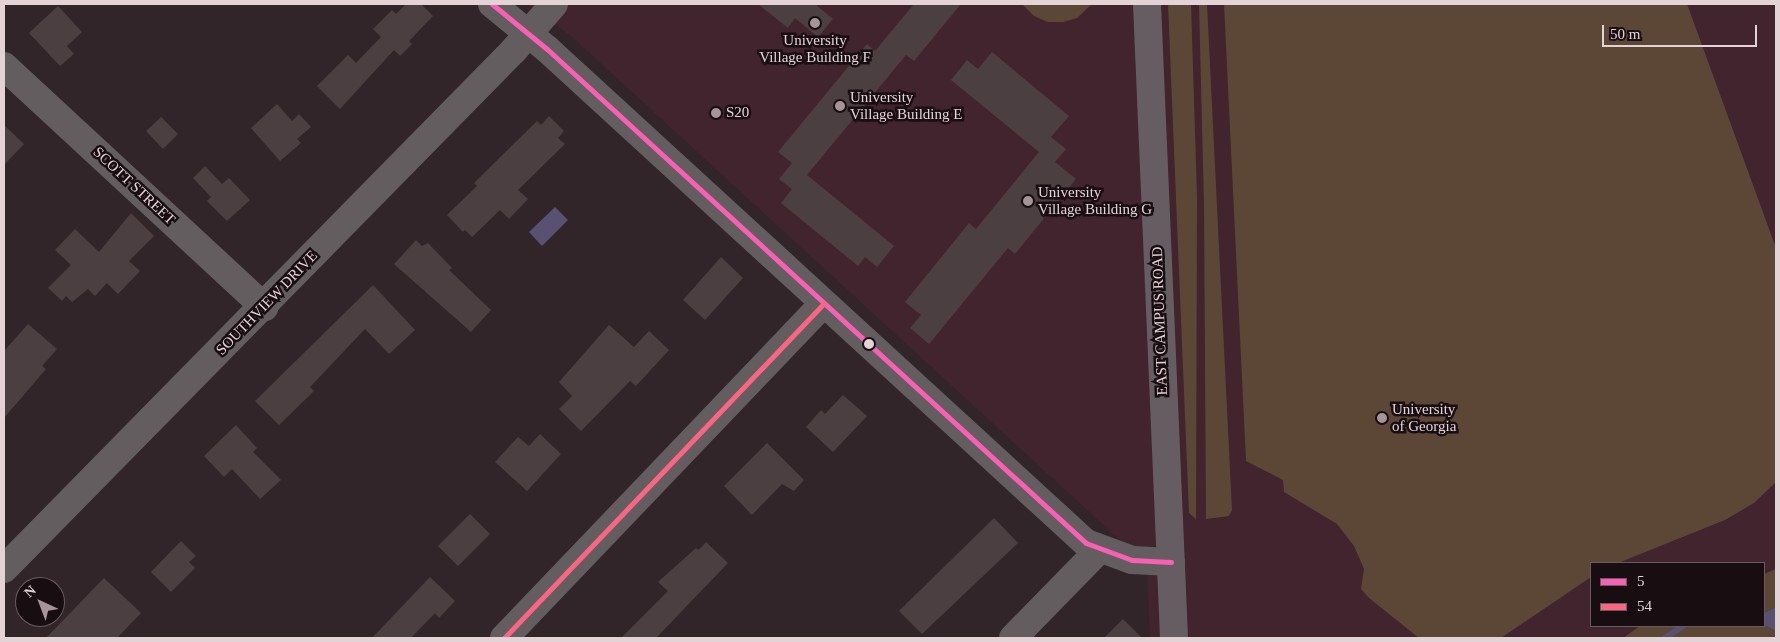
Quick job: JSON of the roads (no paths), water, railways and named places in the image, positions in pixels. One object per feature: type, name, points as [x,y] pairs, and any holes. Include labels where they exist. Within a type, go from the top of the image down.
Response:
[{"type":"main road","name":"EAST CAMPUS ROAD","points":[[1147,4],[1174,638]]},
{"type":"street","points":[[492,4],[528,34],[1086,543],[1099,550],[1132,560],[1170,562]]},
{"type":"street","name":"SOUTHVIEW DRIVE","points":[[4,569],[264,307],[528,34],[554,4]]},
{"type":"street","name":"SCOTT STREET","points":[[4,66],[264,307]]},
{"type":"street","points":[[504,638],[824,303]]},
{"type":"street","points":[[1013,638],[1099,550]]},
{"type":"waterway","points":[[1665,638],[1682,627]]},
{"type":"place","name":"University Village Building F","points":[[815,23]]},
{"type":"place","name":"University Village Building E","points":[[840,106]]},
{"type":"place","name":"S20","points":[[716,113]]},
{"type":"place","name":"University Village Building G","points":[[1028,201]]},
{"type":"place","name":"University of Georgia","points":[[1382,418]]}]
